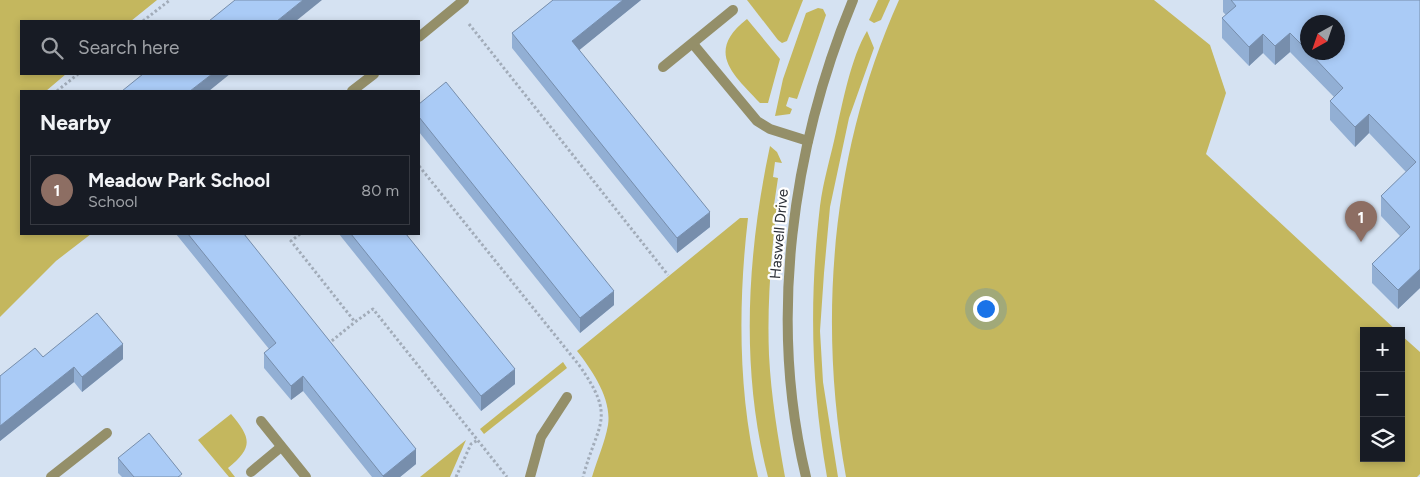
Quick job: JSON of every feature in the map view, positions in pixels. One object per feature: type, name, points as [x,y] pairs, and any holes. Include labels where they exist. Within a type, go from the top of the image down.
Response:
[{"type":"street","points":[[420,37],[464,0]]},
{"type":"street","name":"Haswell Drive","points":[[806,477],[792,393],[788,330],[792,235],[798,188],[821,88],[853,0]]},
{"type":"street","points":[[663,67],[733,10]]},
{"type":"street","points":[[693,44],[757,121],[770,128],[808,142]]},
{"type":"street","points":[[353,90],[373,75]]},
{"type":"street","points":[[530,477],[541,437],[567,397]]},
{"type":"street","points":[[260,421],[306,477]]},
{"type":"street","points":[[55,476],[107,433]]},
{"type":"street","points":[[251,472],[281,447]]},
{"type":"path","points":[[144,20],[170,0]]},
{"type":"path","points":[[455,8],[668,274]]},
{"type":"path","points":[[58,90],[77,75]]},
{"type":"path","points":[[420,167],[579,365],[595,389],[601,405],[602,420],[583,477]]},
{"type":"path","points":[[299,235],[291,241],[355,322]]},
{"type":"path","points":[[326,346],[373,309],[507,477]]},
{"type":"path","points":[[456,477],[471,444],[478,440]]},
{"type":"shaded area","points":[[0,0],[157,0],[132,20],[20,20],[20,75],[65,75],[47,90],[20,90],[20,235],[90,235],[56,261],[0,317]]},
{"type":"shaded area","points":[[747,0],[803,0],[787,41],[782,43],[778,40]]},
{"type":"shaded area","points":[[878,0],[890,0],[881,20],[874,23],[869,20]]},
{"type":"shaded area","points":[[899,0],[1154,0],[1210,45],[1226,93],[1206,154],[1393,327],[1360,327],[1360,462],[1405,462],[1405,339],[1420,352],[1420,474],[1417,477],[846,477],[837,417],[833,356],[832,295],[836,234],[845,174],[858,115],[876,57]]},
{"type":"shaded area","points":[[818,8],[823,9],[826,15],[797,99],[789,97],[786,106],[792,109],[790,114],[775,116],[783,79],[806,13]]},
{"type":"shaded area","points":[[747,19],[780,59],[768,103],[760,103],[733,72],[728,62],[726,52],[728,42],[734,31]]},
{"type":"shaded area","points":[[867,31],[874,48],[849,118],[830,207],[824,273],[820,331],[823,382],[838,477],[827,477],[818,409],[813,342],[816,241],[823,187],[845,94],[856,54]]},
{"type":"shaded area","points":[[770,146],[777,152],[782,163],[775,162],[773,177],[778,178],[774,205],[777,205],[770,280],[769,336],[773,401],[785,477],[768,477],[753,395],[750,354],[752,270],[756,228]]},
{"type":"shaded area","points":[[740,218],[748,218],[741,315],[743,381],[751,446],[758,477],[592,477],[608,425],[607,405],[600,385],[577,351]]},
{"type":"shaded area","points":[[563,362],[567,368],[484,434],[480,429]]},
{"type":"shaded area","points":[[231,414],[243,430],[247,442],[242,454],[228,468],[235,477],[229,477],[198,440]]},
{"type":"shaded area","points":[[466,440],[450,477],[420,477]]},
{"type":"building","points":[[235,0],[303,0],[278,20],[210,20]]},
{"type":"building","points":[[553,0],[623,0],[572,41],[710,212],[677,238],[512,33]]},
{"type":"building","points":[[1231,0],[1420,0],[1420,269],[1398,290],[1372,264],[1410,227],[1381,196],[1416,162],[1369,114],[1355,127],[1330,101],[1343,88],[1317,60],[1345,60],[1345,15],[1300,15],[1300,43],[1290,33],[1275,46],[1263,34],[1249,47],[1222,18],[1236,6]]},
{"type":"building","points":[[142,75],[211,75],[191,90],[123,90]]},
{"type":"building","points":[[446,82],[614,291],[580,318],[420,118],[420,103]]},
{"type":"building","points":[[189,235],[245,235],[416,449],[383,476],[303,376],[291,386],[264,353],[276,343]]},
{"type":"building","points":[[352,235],[407,235],[515,369],[481,396]]},
{"type":"building","points":[[97,313],[123,344],[82,377],[74,367],[0,426],[0,376],[35,348],[43,357]]},
{"type":"building","points":[[149,433],[182,474],[178,477],[134,477],[118,458]]},
{"type":"place","name":"Meadow Park School","points":[[1361,242]]}]
